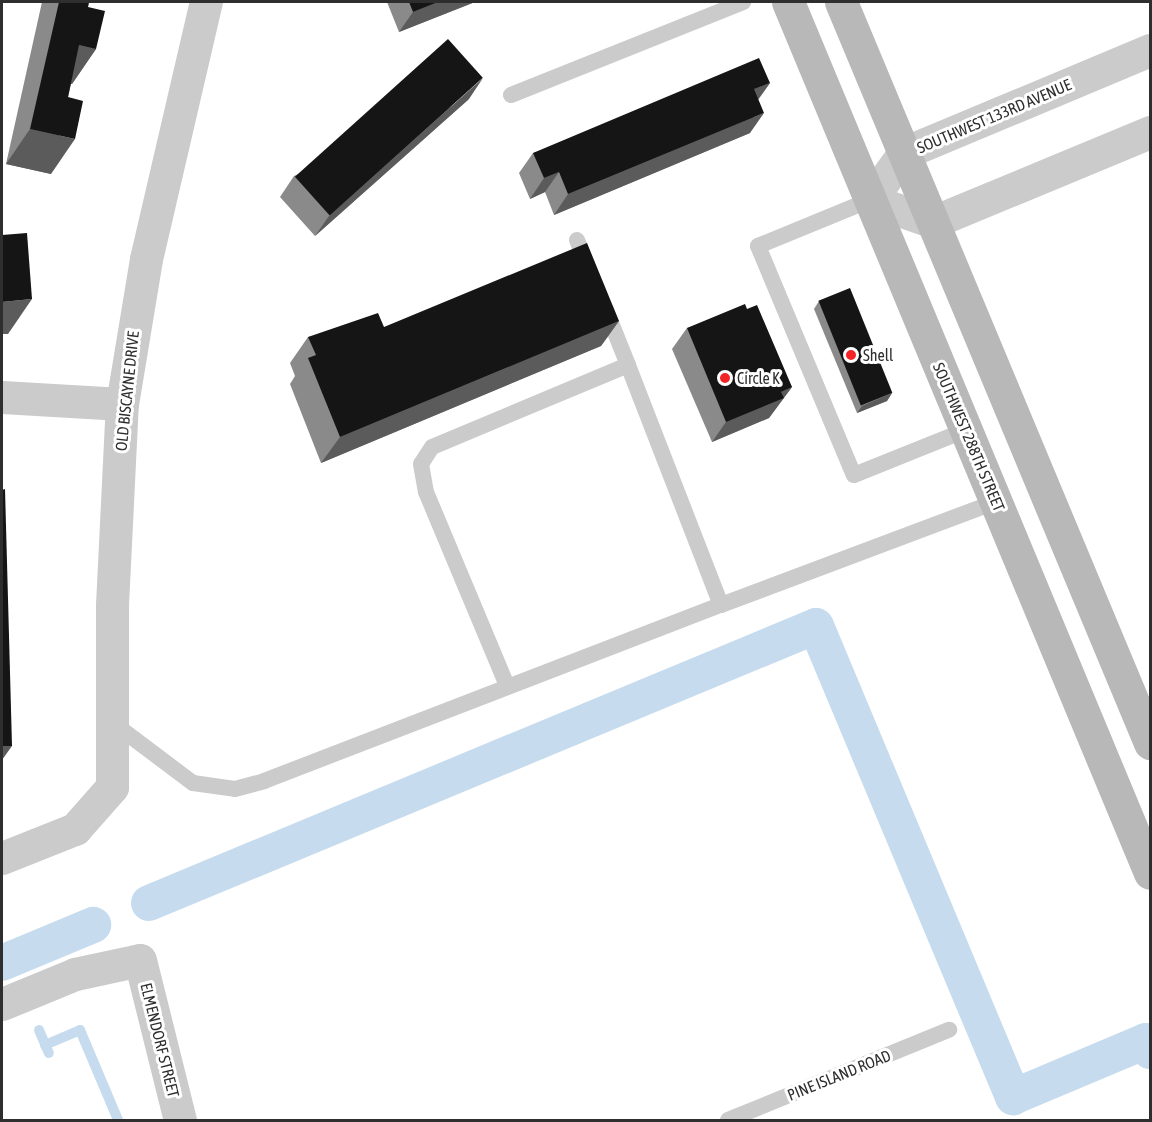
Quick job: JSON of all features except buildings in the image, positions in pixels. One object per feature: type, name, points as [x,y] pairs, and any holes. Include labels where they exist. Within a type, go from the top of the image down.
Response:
[{"type":"main road","name":"SOUTHWEST 288TH STREET","points":[[788,2],[1150,873]]},
{"type":"main road","points":[[841,2],[1150,743]]},
{"type":"street","name":"OLD BISCAYNE DRIVE","points":[[2,858],[75,829],[112,787],[122,404],[146,259],[206,2]]},
{"type":"street","name":"SOUTHWEST 133RD AVENUE","points":[[870,200],[904,153],[1150,50]]},
{"type":"street","points":[[870,200],[933,222],[1150,132]]},
{"type":"street","points":[[2,397],[122,404]]},
{"type":"street","name":"ELMENDORF STREET","points":[[2,1004],[75,974],[140,960],[180,1120]]},
{"type":"lane","points":[[511,95],[743,2]]},
{"type":"lane","points":[[870,200],[758,246],[854,475],[966,430]]},
{"type":"lane","points":[[577,240],[721,605]]},
{"type":"lane","points":[[507,686],[426,492],[421,464],[432,447],[628,365]]},
{"type":"lane","points":[[113,723],[193,783],[235,789],[995,502]]},
{"type":"lane","name":"PINE ISLAND ROAD","points":[[728,1120],[950,1030]]},
{"type":"waterway","points":[[149,903],[816,626],[1013,1097],[1146,1041],[1150,1051]]},
{"type":"waterway","points":[[2,963],[93,925]]},
{"type":"waterway","points":[[39,1030],[49,1053]]},
{"type":"waterway","points":[[45,1045],[80,1030],[118,1120]]},
{"type":"place","name":"Shell","points":[[851,355]]},
{"type":"place","name":"Circle K","points":[[725,378]]}]
